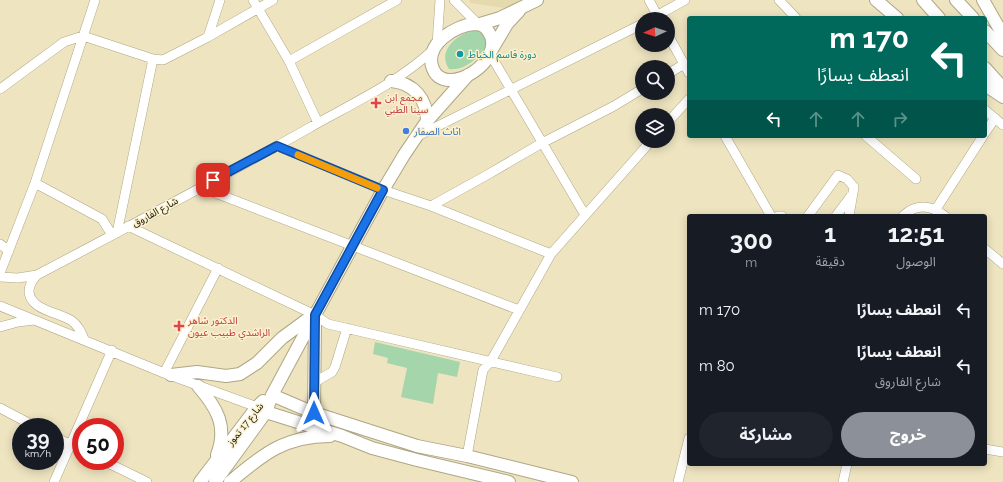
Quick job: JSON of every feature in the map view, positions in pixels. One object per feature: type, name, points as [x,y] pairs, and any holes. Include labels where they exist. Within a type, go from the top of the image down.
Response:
[{"type":"main road","name":"شارع الفاروق","points":[[521,8],[507,24],[490,53],[479,68],[468,75],[455,80],[439,77],[432,65],[432,57],[436,46],[450,33],[467,25],[479,24],[500,18],[537,0]]},
{"type":"main road","points":[[876,0],[895,16]]},
{"type":"main road","points":[[923,0],[937,16]]},
{"type":"main road","points":[[956,0],[971,16]]},
{"type":"main road","points":[[983,0],[1003,36]]},
{"type":"main road","points":[[479,24],[490,33],[492,45],[490,53]]},
{"type":"main road","points":[[987,33],[1003,50]]},
{"type":"main road","points":[[987,70],[1003,88]]},
{"type":"main road","name":"شارع 17 تموز","points":[[215,482],[272,395],[383,190],[415,138],[427,121],[468,75]]},
{"type":"main road","points":[[391,82],[404,84],[416,91],[424,101],[427,121]]},
{"type":"main road","points":[[987,86],[1003,98]]},
{"type":"main road","points":[[168,374],[197,372],[226,376],[240,374],[257,363],[282,338],[315,315]]},
{"type":"main road","points":[[314,413],[315,315]]},
{"type":"main road","points":[[198,386],[211,402],[218,416],[221,427],[220,446],[213,464]]},
{"type":"main road","points":[[272,395],[314,413],[417,446],[467,456],[572,482]]},
{"type":"main road","points":[[262,410],[380,450],[487,479],[509,482]]},
{"type":"main road","name":"شارع 17 تموز","points":[[200,482],[213,464],[262,410]]},
{"type":"main road","points":[[230,482],[260,457],[295,440],[314,436],[342,436]]},
{"type":"street","points":[[0,273],[10,251],[35,183],[95,0]]},
{"type":"street","points":[[208,37],[220,0]]},
{"type":"street","points":[[253,0],[288,61],[318,123]]},
{"type":"street","points":[[0,90],[64,42],[83,36],[154,59],[163,60],[208,37],[273,0]]},
{"type":"street","points":[[288,61],[397,0]]},
{"type":"street","points":[[436,46],[440,0]]},
{"type":"street","points":[[454,0],[479,24]]},
{"type":"street","points":[[649,0],[654,12]]},
{"type":"street","points":[[666,12],[685,0]]},
{"type":"street","points":[[779,0],[793,15]]},
{"type":"street","points":[[415,138],[635,28]]},
{"type":"street","name":"شارع الفاروق","points":[[0,278],[18,278],[37,275],[277,146],[391,82],[415,66],[436,46]]},
{"type":"street","points":[[675,48],[687,69]]},
{"type":"street","points":[[490,53],[585,215]]},
{"type":"street","points":[[114,234],[154,59]]},
{"type":"street","points":[[675,70],[684,64]]},
{"type":"street","points":[[431,206],[542,143],[614,106],[635,93]]},
{"type":"street","points":[[675,114],[687,101]]},
{"type":"street","points":[[987,112],[1003,125]]},
{"type":"street","points":[[987,130],[995,118]]},
{"type":"street","points":[[726,138],[770,214]]},
{"type":"street","points":[[868,138],[916,179]]},
{"type":"street","points":[[936,210],[982,138]]},
{"type":"street","points":[[277,146],[383,190],[431,206],[551,254]]},
{"type":"street","points":[[467,456],[483,370],[491,361],[551,254],[645,148]]},
{"type":"street","points":[[811,214],[838,175],[847,180],[854,187],[849,214]]},
{"type":"street","points":[[35,183],[102,218],[114,234]]},
{"type":"street","points":[[200,187],[519,310]]},
{"type":"street","points":[[838,214],[853,194]]},
{"type":"street","points":[[905,214],[910,209],[928,206],[942,214]]},
{"type":"street","points":[[128,226],[315,315],[328,324],[557,377]]},
{"type":"street","points":[[0,244],[10,251]]},
{"type":"street","points":[[987,251],[1003,264]]},
{"type":"street","points":[[168,374],[218,268]]},
{"type":"street","points":[[37,275],[30,284],[29,290],[32,301],[42,308],[72,321],[77,326],[84,339]]},
{"type":"street","points":[[0,306],[198,386],[262,410]]},
{"type":"street","points":[[0,327],[18,322],[37,320]]},
{"type":"street","points":[[314,382],[332,372],[335,367],[347,328]]},
{"type":"street","points":[[54,482],[112,350]]},
{"type":"street","points":[[0,408],[19,418]]},
{"type":"street","points":[[64,442],[71,445]]},
{"type":"street","points":[[678,482],[687,446]]},
{"type":"street","points":[[987,450],[1003,452]]},
{"type":"street","points":[[843,482],[847,466]]},
{"type":"street","points":[[122,470],[147,482]]},
{"type":"shaded area","points":[[469,0],[521,0],[504,8],[471,3]]},
{"type":"green space","points":[[477,30],[485,35],[487,46],[471,63],[460,68],[449,69],[445,55],[451,43],[463,34]]},
{"type":"green space","points":[[375,342],[460,362],[457,377],[438,373],[433,404],[401,397],[407,368],[387,363],[388,358],[373,354]]},
{"type":"slow traffic","points":[[298,155],[377,188]]},
{"type":"place","name":"دورة قاسم الخياط","points":[[460,54]]},
{"type":"place","name":"مجمع ابن سينا الطبي","points":[[376,103]]},
{"type":"place","name":"اثاث الصفار","points":[[406,131]]},
{"type":"place","name":"الدكتور شاهر الراشدي طبيب عيون","points":[[179,326]]},
{"type":"route","points":[[213,180],[277,146],[383,190],[315,315],[314,413]]}]
